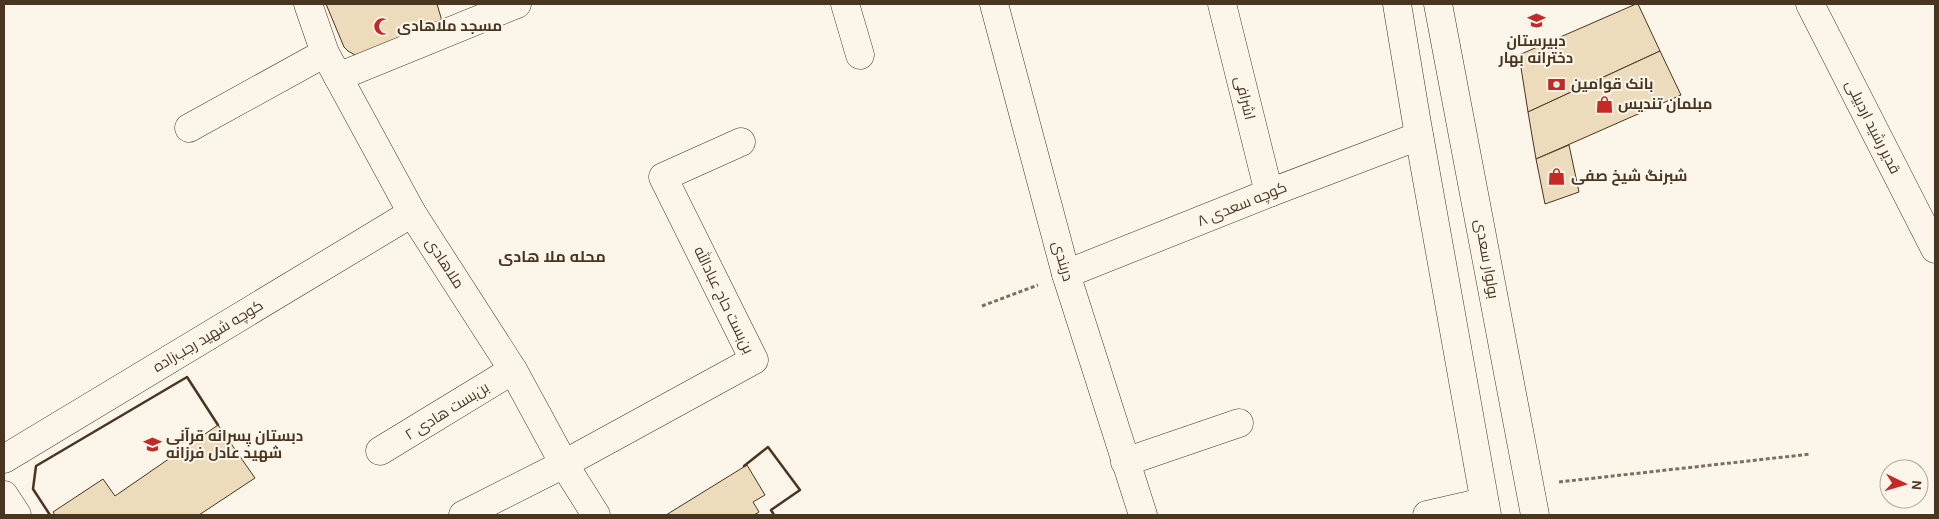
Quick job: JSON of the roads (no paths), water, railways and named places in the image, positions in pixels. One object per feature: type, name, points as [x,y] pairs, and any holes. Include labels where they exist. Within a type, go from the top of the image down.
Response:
[{"type":"street","name":"ملاهادی","points":[[308,4],[325,53],[412,213],[513,370],[564,464],[596,515]]},
{"type":"street","points":[[338,77],[518,4]]},
{"type":"street","points":[[845,4],[860,54]]},
{"type":"street","name":"دربندی","points":[[994,4],[1066,274],[1125,462],[1144,515]]},
{"type":"street","name":"اشرافی","points":[[1222,4],[1269,193]]},
{"type":"street","points":[[1386,4],[1417,127]]},
{"type":"street","points":[[1397,4],[1417,127],[1486,508],[1427,515]]},
{"type":"street","name":"بولوار سعدی","points":[[1438,4],[1535,515]]},
{"type":"street","points":[[1449,4],[1460,114]]},
{"type":"street","name":"قدیر رشید اردبیلی","points":[[1810,4],[1935,249]]},
{"type":"street","points":[[189,128],[325,53]]},
{"type":"street","name":"کوچه سعدی ۸","points":[[1066,274],[1269,193],[1417,127]]},
{"type":"street","name":"بن‌بست حاج عبادالله","points":[[564,464],[754,360],[663,177],[741,142]]},
{"type":"street","name":"کوچه شهید رجب‌زاده","points":[[4,459],[412,213]]},
{"type":"street","name":"بن‌بست هادی ۲","points":[[380,452],[513,370]]},
{"type":"street","points":[[1125,462],[1239,423]]},
{"type":"street","points":[[463,515],[564,464]]},
{"type":"street","points":[[4,495],[17,515]]},
{"type":"place","name":"دبیرستان دخترانه بهار","points":[[1536,20]]},
{"type":"place","name":"مسجد ملاهادی","points":[[383,26]]},
{"type":"place","name":"بانک قوامین","points":[[1557,84]]},
{"type":"place","name":"مبلمان تندیس","points":[[1604,104]]},
{"type":"place","name":"شبرنگ شیخ صفی","points":[[1557,176]]},
{"type":"place","name":"دبستان پسرانه قرآنی شهید عادل فرزانه","points":[[152,445]]},
{"type":"district","name":"محله ملا هادی","points":[[552,256]]}]
